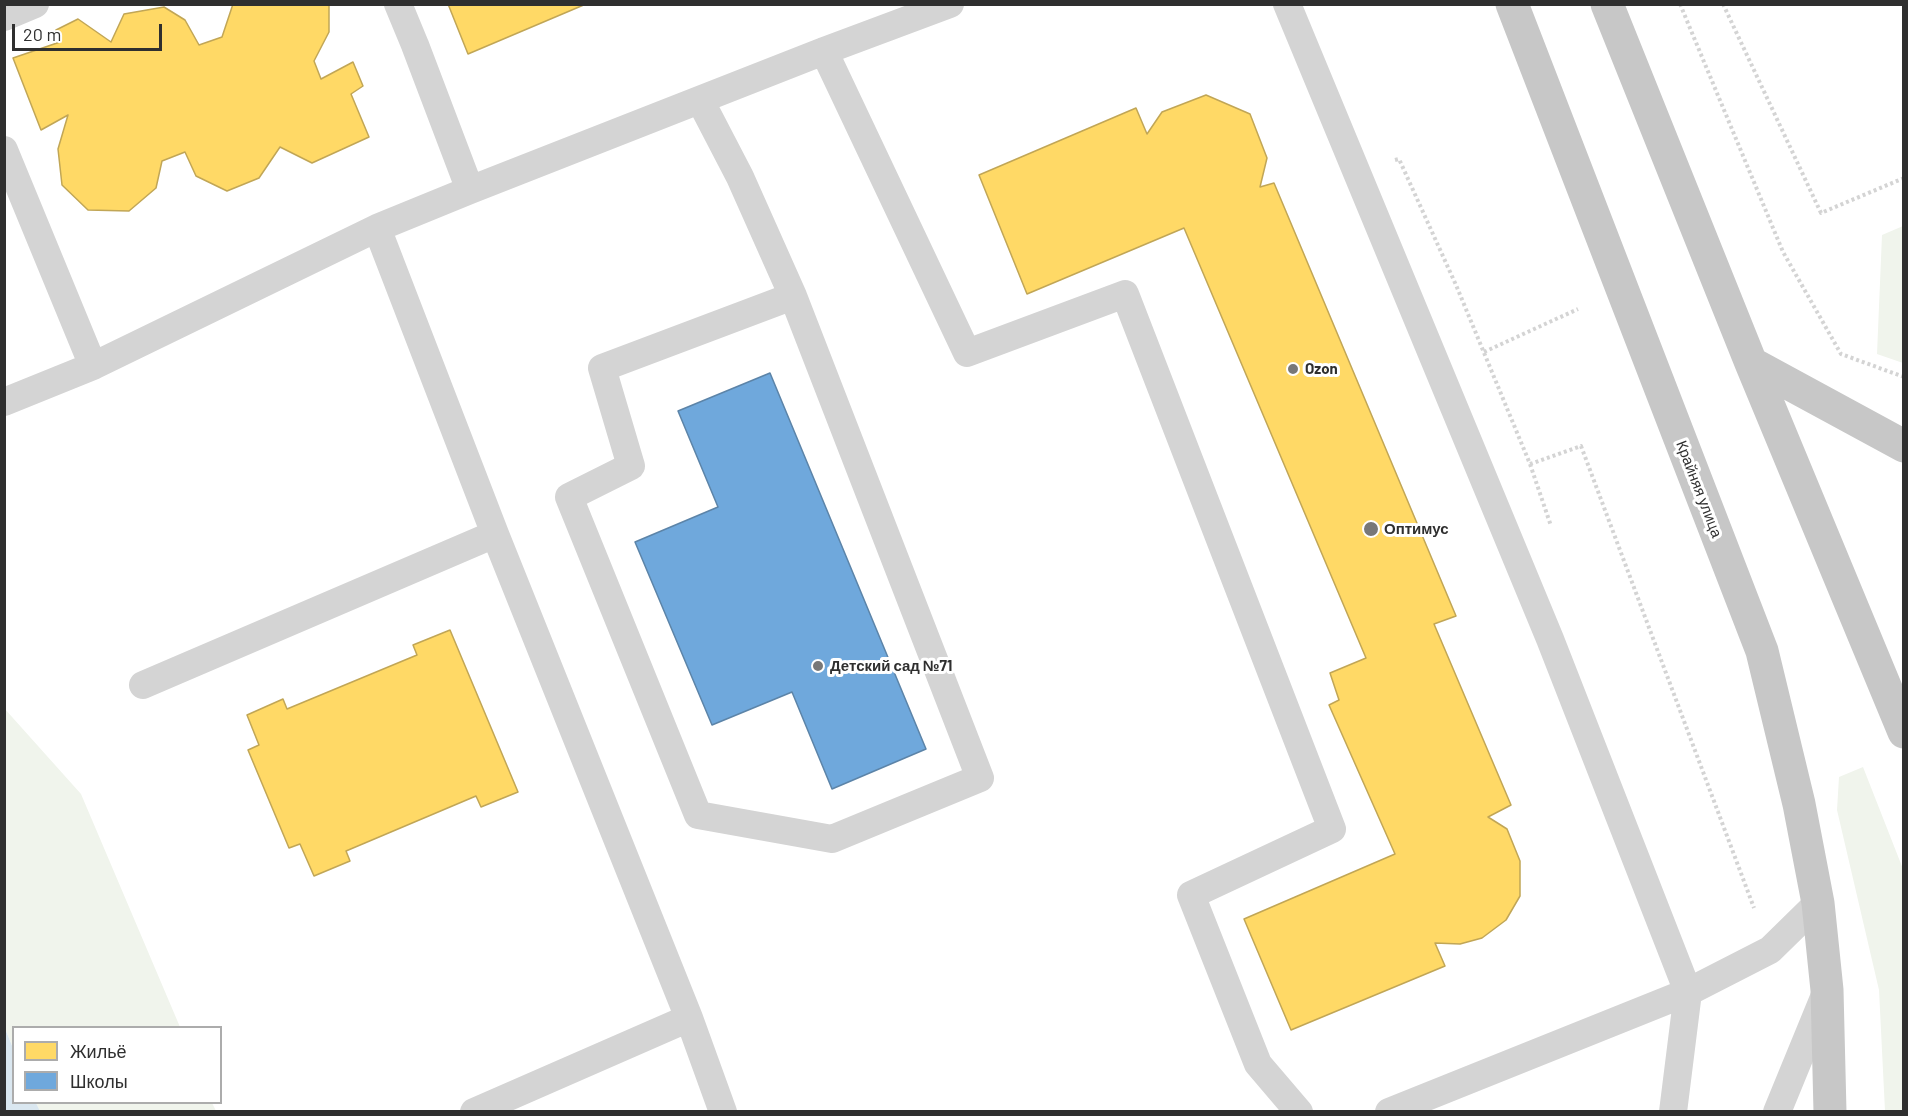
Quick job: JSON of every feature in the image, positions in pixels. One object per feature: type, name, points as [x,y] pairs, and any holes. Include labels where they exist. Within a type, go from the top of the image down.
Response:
[{"type":"main road","name":"Крайняя улица","points":[[1512,4],[1762,651],[1799,804],[1818,903],[1827,990],[1830,1112]]},
{"type":"main road","points":[[1607,4],[1751,363],[1904,732]]},
{"type":"main road","points":[[1751,363],[1904,446]]},
{"type":"lane","points":[[4,17],[34,4]]},
{"type":"lane","points":[[398,4],[470,190]]},
{"type":"lane","points":[[4,402],[93,366],[377,228],[824,51],[950,4]]},
{"type":"lane","points":[[1287,4],[1545,628],[1688,992],[1673,1112]]},
{"type":"lane","points":[[824,51],[967,353],[1125,294],[1332,829],[1191,894],[1258,1064],[1299,1112]]},
{"type":"lane","points":[[700,100],[740,177],[794,296],[980,778],[832,839],[698,815],[569,497],[631,466],[602,368],[794,296]]},
{"type":"lane","points":[[4,150],[93,366]]},
{"type":"lane","points":[[377,228],[495,534],[689,1018],[723,1112]]},
{"type":"lane","points":[[143,685],[495,534]]},
{"type":"lane","points":[[1389,1112],[1688,992],[1770,950],[1818,903]]},
{"type":"lane","points":[[1777,1112],[1827,990]]},
{"type":"lane","points":[[474,1112],[689,1018]]},
{"type":"path","points":[[1723,4],[1821,213],[1904,178]]},
{"type":"path","points":[[1681,5],[1783,252],[1841,354],[1904,377]]},
{"type":"path","points":[[1456,285],[1530,464],[1581,446],[1770,950]]},
{"type":"path","points":[[1484,352],[1578,309]]},
{"type":"shaded area","points":[[1903,226],[1903,363],[1877,354],[1882,235]]},
{"type":"shaded area","points":[[4,708],[81,794],[180,1026],[12,1026],[12,1046],[4,1026]]},
{"type":"shaded area","points":[[1863,767],[1903,869],[1903,1111],[1885,1111],[1879,990],[1837,810],[1839,777]]},
{"type":"shaded area","points":[[4,1026],[12,1046],[12,1104],[36,1104],[40,1111],[5,1111]]},
{"type":"shaded area","points":[[36,1104],[212,1104],[216,1111],[40,1111]]},
{"type":"building: Жильё","points":[[233,4],[329,4],[329,32],[314,61],[321,79],[353,62],[363,86],[351,94],[369,137],[312,163],[280,147],[259,178],[227,191],[196,176],[185,152],[162,161],[156,188],[129,211],[88,210],[62,185],[58,149],[68,115],[41,130],[13,58],[60,42],[56,30],[78,19],[111,42],[124,14],[164,7],[185,20],[199,45],[222,37]]},
{"type":"building: Жильё","points":[[448,4],[586,4],[468,54]]},
{"type":"building: Жильё","points":[[1206,95],[1250,114],[1267,158],[1260,187],[1274,183],[1456,616],[1434,624],[1511,805],[1488,817],[1507,829],[1520,861],[1520,896],[1506,920],[1482,938],[1460,944],[1435,943],[1445,966],[1291,1030],[1244,919],[1395,854],[1329,705],[1339,700],[1330,673],[1366,658],[1184,228],[1027,294],[979,175],[1136,108],[1147,134],[1162,112]]},
{"type":"building: Жильё","points":[[450,630],[518,792],[481,807],[476,796],[346,851],[350,861],[314,876],[300,844],[289,848],[248,750],[259,745],[247,715],[283,699],[287,709],[417,655],[413,645]]},
{"type":"building: Школы","points":[[770,373],[926,749],[832,789],[792,692],[712,725],[635,542],[718,507],[678,411]]},
{"type":"place","name":"Ozon","points":[[1293,369]]},
{"type":"place","name":"Оптимус","points":[[1371,529]]},
{"type":"place","name":"Детский сад №71","points":[[818,666]]}]
